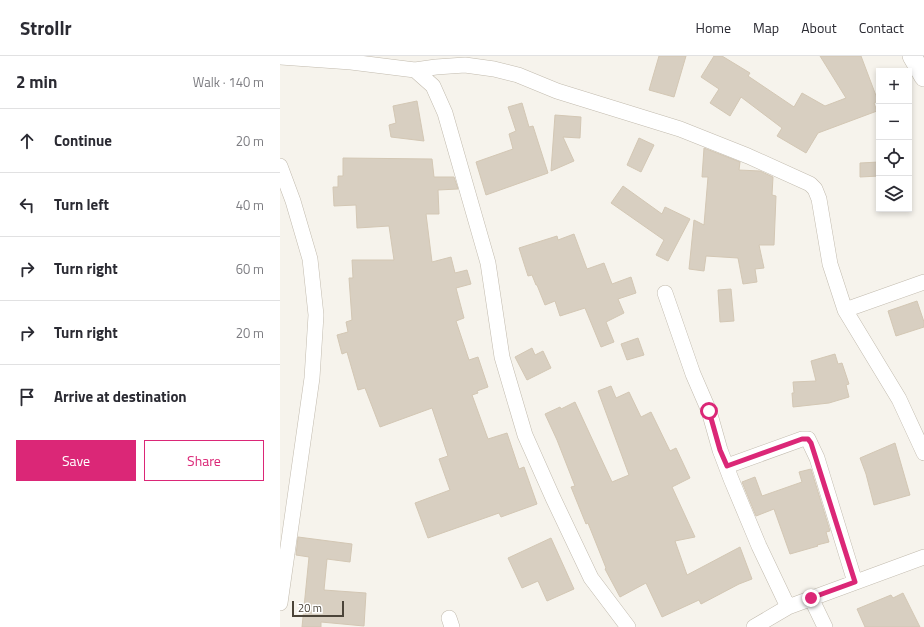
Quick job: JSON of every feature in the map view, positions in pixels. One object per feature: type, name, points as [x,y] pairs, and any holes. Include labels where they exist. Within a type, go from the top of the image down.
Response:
[{"type":"street","points":[[912,56],[924,77]]},
{"type":"street","points":[[280,57],[351,62],[415,70],[465,65],[494,69],[518,75],[557,91],[680,129],[748,156],[810,184],[815,190],[819,199],[830,264],[845,310],[900,399],[924,453]]},
{"type":"street","points":[[415,70],[433,86],[445,113],[488,264],[502,357],[525,435],[591,578],[628,627]]},
{"type":"street","points":[[280,166],[293,201],[310,259],[316,315],[312,378],[280,603]]},
{"type":"street","points":[[845,310],[924,282]]},
{"type":"street","points":[[665,293],[693,374],[709,411],[720,450],[758,546],[788,607]]},
{"type":"street","points":[[727,466],[797,440],[808,439],[817,458],[855,582]]},
{"type":"street","points":[[754,627],[788,607],[924,557]]},
{"type":"street","points":[[811,598],[825,627]]},
{"type":"building","points":[[659,56],[686,56],[674,97],[649,90]]},
{"type":"building","points":[[714,56],[722,56],[750,73],[748,76],[794,107],[802,93],[825,106],[846,98],[820,56],[861,56],[876,96],[876,102],[874,103],[876,111],[818,133],[806,153],[777,136],[782,128],[741,97],[730,116],[710,103],[719,89],[701,77]]},
{"type":"building","points":[[417,101],[424,141],[391,137],[389,125],[396,123],[393,106]]},
{"type":"building","points":[[522,103],[529,127],[533,126],[548,173],[486,195],[476,162],[513,149],[509,134],[516,131],[508,107]]},
{"type":"building","points":[[555,115],[581,117],[580,138],[563,137],[574,161],[551,171]]},
{"type":"building","points":[[639,138],[654,145],[641,172],[627,165]]},
{"type":"building","points":[[704,148],[740,162],[739,170],[760,171],[773,177],[772,195],[776,196],[774,245],[759,245],[764,268],[755,269],[757,282],[743,284],[738,258],[706,256],[704,271],[689,269],[694,220],[704,225],[708,177],[702,177]]},
{"type":"building","points":[[343,158],[432,159],[434,177],[454,177],[458,189],[438,190],[439,214],[426,214],[432,262],[451,257],[455,273],[467,270],[471,284],[456,288],[464,318],[456,321],[469,360],[478,357],[488,387],[477,391],[478,393],[472,395],[488,439],[507,433],[519,469],[524,467],[537,504],[501,517],[499,513],[428,538],[415,503],[450,490],[439,459],[448,456],[432,408],[380,427],[365,388],[358,390],[347,352],[342,354],[337,335],[348,332],[346,322],[352,320],[349,278],[353,278],[352,260],[394,260],[389,226],[357,228],[356,205],[334,206],[333,187],[338,187],[338,176],[343,176]]},
{"type":"building","points":[[876,162],[876,176],[860,177],[860,163]]},
{"type":"building","points":[[623,186],[662,214],[665,207],[690,219],[668,261],[656,255],[664,240],[611,203]]},
{"type":"building","points":[[574,234],[587,269],[604,263],[612,284],[631,277],[636,293],[618,299],[624,313],[606,322],[614,342],[601,347],[585,308],[560,316],[555,301],[545,305],[532,275],[528,276],[519,248],[557,236],[558,240]]},
{"type":"building","points":[[731,289],[734,321],[720,322],[718,290]]},
{"type":"building","points":[[917,301],[924,322],[924,327],[896,336],[888,311]]},
{"type":"building","points":[[638,338],[644,355],[627,360],[621,344]]},
{"type":"building","points":[[532,348],[535,355],[543,351],[551,368],[527,380],[515,357]]},
{"type":"building","points":[[835,354],[838,364],[842,363],[849,384],[846,385],[849,397],[829,403],[793,407],[793,382],[816,381],[811,361]]},
{"type":"building","points":[[611,386],[616,398],[629,392],[641,417],[651,412],[670,451],[676,448],[690,478],[672,487],[695,537],[675,541],[687,575],[740,547],[752,579],[739,584],[701,604],[699,600],[662,617],[646,583],[620,597],[605,569],[606,568],[588,523],[586,524],[571,487],[575,486],[545,414],[560,407],[561,409],[575,402],[612,482],[629,475],[598,391]]},
{"type":"building","points":[[895,443],[910,495],[874,505],[860,458]]},
{"type":"building","points":[[811,469],[830,531],[826,532],[829,542],[790,554],[774,509],[756,516],[742,482],[755,477],[762,496],[802,482],[799,472]]},
{"type":"building","points":[[298,537],[352,544],[350,562],[327,559],[324,590],[366,593],[364,626],[321,622],[321,627],[302,627],[309,557],[296,555]]},
{"type":"building","points":[[551,538],[574,589],[547,601],[538,581],[522,588],[508,558]]},
{"type":"building","points":[[903,593],[920,627],[865,627],[857,609],[891,595],[893,598]]},
{"type":"route","points":[[709,411],[720,450],[727,466],[802,439],[806,438],[811,443],[855,582],[811,598]]}]
